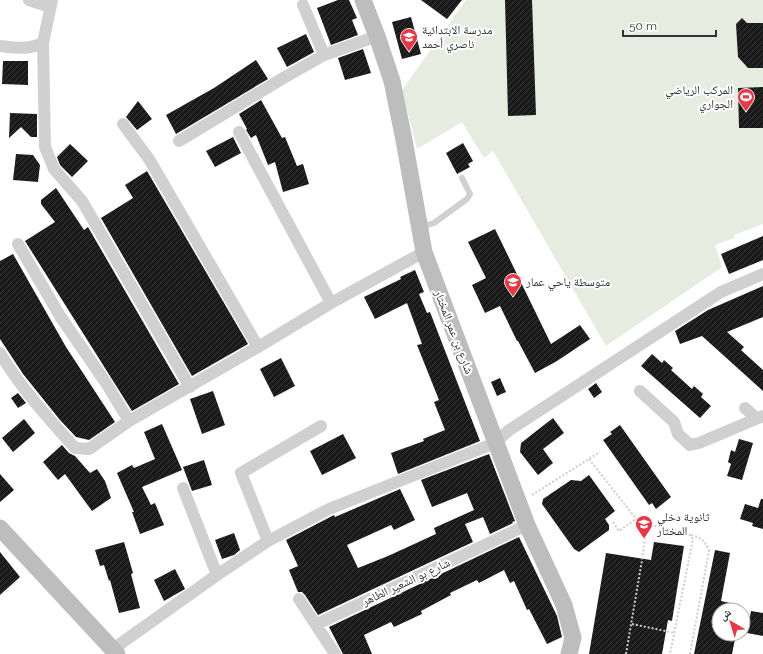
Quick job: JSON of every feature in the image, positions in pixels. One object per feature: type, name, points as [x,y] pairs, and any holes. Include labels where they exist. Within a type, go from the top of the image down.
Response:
[{"type":"street","points":[[29,0],[51,3],[43,43],[45,147],[54,170],[82,201],[190,387]]},
{"type":"street","name":"شارع بن عمر المختار","points":[[363,0],[378,36],[392,81],[424,252],[527,525],[564,605],[572,638],[569,654]]},
{"type":"street","points":[[303,5],[324,55]]},
{"type":"street","points":[[179,141],[284,77],[324,55],[378,36]]},
{"type":"street","points":[[0,46],[24,48],[34,47],[43,43]]},
{"type":"street","points":[[123,124],[149,159],[258,347]]},
{"type":"street","points":[[239,132],[331,303]]},
{"type":"street","points":[[18,244],[60,316],[106,383],[129,421]]},
{"type":"street","points":[[0,353],[36,405],[75,448],[89,449],[129,421],[190,387],[331,303],[424,252]]},
{"type":"street","points":[[0,528],[115,652],[217,575],[268,541],[329,510],[495,443],[508,431],[721,292],[763,274]]},
{"type":"street","points":[[640,391],[674,422],[678,434],[690,445],[699,443],[760,417]]},
{"type":"street","points":[[745,408],[760,417]]},
{"type":"street","points":[[268,541],[241,473],[321,426]]},
{"type":"street","points":[[183,488],[217,575]]},
{"type":"street","name":"شارع بو الشعير الطاهر","points":[[317,624],[527,525]]},
{"type":"street","points":[[299,599],[317,624],[335,654]]},
{"type":"lane","points":[[420,228],[434,223],[467,199],[470,194],[462,178]]},
{"type":"path","points":[[519,503],[600,452]]},
{"type":"path","points":[[589,459],[636,519],[647,524],[688,532],[693,539],[670,654]]},
{"type":"path","points":[[613,522],[619,531],[636,519]]},
{"type":"path","points":[[626,654],[647,524]]},
{"type":"path","points":[[690,535],[699,537],[709,550],[690,654]]},
{"type":"path","points":[[632,624],[675,633]]},
{"type":"shaded area","points":[[466,0],[763,0],[763,224],[734,235],[734,238],[715,245],[722,267],[606,346],[493,151],[484,158],[462,122],[417,149],[402,90]]},
{"type":"building","points":[[338,0],[349,0],[357,18],[352,20],[358,35],[331,45],[317,8]]},
{"type":"building","points":[[421,0],[462,0],[447,19]]},
{"type":"building","points":[[505,0],[532,0],[536,115],[508,116]]},
{"type":"building","points":[[411,17],[421,54],[402,59],[392,22]]},
{"type":"building","points":[[742,18],[747,23],[763,23],[763,68],[748,68],[738,57],[736,24]]},
{"type":"building","points":[[306,34],[314,52],[287,67],[277,48]]},
{"type":"building","points":[[363,49],[371,73],[345,80],[338,58]]},
{"type":"building","points":[[256,60],[268,79],[176,134],[166,115],[214,88]]},
{"type":"building","points":[[3,61],[28,61],[28,85],[2,84]]},
{"type":"building","points":[[763,87],[763,128],[739,128],[738,88]]},
{"type":"building","points":[[261,100],[282,138],[285,137],[297,166],[303,164],[309,184],[283,192],[275,162],[268,165],[256,135],[251,138],[246,130],[247,129],[239,114]]},
{"type":"building","points":[[138,101],[152,119],[137,130],[126,117]]},
{"type":"building","points":[[10,113],[37,114],[37,137],[31,137],[21,127],[9,138]]},
{"type":"building","points":[[233,137],[241,153],[215,167],[206,151]]},
{"type":"building","points":[[463,143],[473,161],[468,164],[470,167],[457,174],[446,153]]},
{"type":"building","points":[[70,144],[88,161],[72,177],[60,165],[57,157]]},
{"type":"building","points":[[16,154],[33,155],[40,165],[38,182],[13,180]]},
{"type":"building","points":[[147,171],[248,344],[192,376],[101,218],[133,198],[125,185]]},
{"type":"building","points":[[56,188],[84,230],[88,227],[179,384],[132,411],[25,241],[55,222],[41,204],[41,200]]},
{"type":"building","points":[[495,229],[551,344],[580,325],[590,339],[557,361],[535,373],[500,306],[485,313],[472,285],[486,278],[468,242]]},
{"type":"building","points":[[763,236],[763,260],[729,274],[721,254]]},
{"type":"building","points":[[13,254],[66,347],[115,422],[89,440],[76,437],[60,420],[23,374],[0,339],[0,261]]},
{"type":"building","points":[[415,270],[424,292],[419,294],[427,313],[430,312],[480,441],[398,474],[391,453],[424,441],[423,439],[445,430],[434,402],[439,400],[417,345],[422,344],[407,303],[375,319],[364,297],[401,279],[400,277]]},
{"type":"building","points":[[763,286],[763,317],[727,332],[744,347],[741,350],[763,370],[763,391],[702,336],[680,344],[675,331],[708,310]]},
{"type":"building","points":[[652,354],[662,363],[664,360],[673,368],[671,370],[692,389],[694,386],[703,394],[701,397],[711,406],[700,418],[641,366]]},
{"type":"building","points":[[281,358],[295,386],[274,397],[260,369]]},
{"type":"building","points":[[500,378],[506,392],[497,396],[491,382]]},
{"type":"building","points":[[596,383],[602,392],[594,398],[588,389]]},
{"type":"building","points":[[213,391],[225,425],[202,434],[190,399]]},
{"type":"building","points":[[18,393],[26,403],[18,408],[11,398]]},
{"type":"building","points":[[553,418],[564,433],[543,449],[553,463],[538,475],[520,452],[521,443]]},
{"type":"building","points":[[24,419],[35,433],[13,452],[2,438]]},
{"type":"building","points":[[162,424],[182,470],[142,487],[151,505],[155,503],[164,525],[140,534],[132,512],[134,512],[117,473],[132,465],[134,468],[155,459],[144,432]]},
{"type":"building","points":[[620,425],[671,497],[656,509],[652,503],[649,505],[603,440],[612,434],[610,432]]},
{"type":"building","points":[[343,434],[356,458],[322,475],[310,451]]},
{"type":"building","points":[[739,439],[753,443],[742,480],[727,476],[731,464],[728,462],[731,450],[735,452]]},
{"type":"building","points":[[62,445],[69,453],[75,456],[90,473],[97,469],[105,481],[111,498],[92,511],[65,474],[58,480],[43,462]]},
{"type":"building","points":[[489,454],[515,521],[512,522],[513,523],[490,534],[483,517],[465,524],[473,542],[318,615],[305,595],[302,592],[298,592],[289,570],[298,566],[286,540],[334,515],[335,517],[400,489],[415,520],[394,530],[391,525],[347,545],[358,568],[388,556],[436,534],[434,528],[474,510],[467,493],[432,507],[421,480]]},
{"type":"building","points":[[204,460],[212,485],[192,491],[183,467]]},
{"type":"building","points":[[0,474],[14,490],[0,502]]},
{"type":"building","points":[[589,475],[615,511],[605,519],[609,525],[609,530],[579,552],[574,549],[542,504],[543,499],[571,480],[581,481]]},
{"type":"building","points":[[761,499],[763,499],[763,529],[752,526],[753,523],[740,519],[745,504],[758,508]]},
{"type":"building","points":[[234,533],[240,550],[234,555],[222,559],[215,540]]},
{"type":"building","points":[[519,537],[557,616],[562,637],[547,644],[529,609],[527,610],[514,581],[510,583],[504,570],[479,583],[477,580],[450,593],[451,595],[421,611],[422,614],[394,627],[391,622],[364,635],[372,654],[343,654],[329,627]]},
{"type":"building","points":[[124,542],[133,573],[131,574],[140,608],[119,613],[110,580],[109,581],[104,565],[100,566],[95,550]]},
{"type":"building","points":[[654,542],[684,546],[672,621],[668,620],[662,654],[589,654],[606,553],[651,560]]},
{"type":"building","points":[[715,550],[730,553],[721,601],[726,602],[711,602],[711,642],[734,642],[732,654],[694,654]]},
{"type":"building","points":[[0,552],[20,577],[0,595]]},
{"type":"building","points":[[175,569],[185,589],[164,601],[154,580]]},
{"type":"building","points":[[751,611],[763,613],[763,636],[751,634]]},
{"type":"place","name":"مدرسة الابتدائية ناصري أحمد","points":[[409,52]]},
{"type":"place","name":"المركب الرياضي الجواري","points":[[746,112]]},
{"type":"place","name":"متوسطة ياحي عمار","points":[[513,297]]},
{"type":"place","name":"ثانوية دخلي المختار","points":[[644,539]]}]
